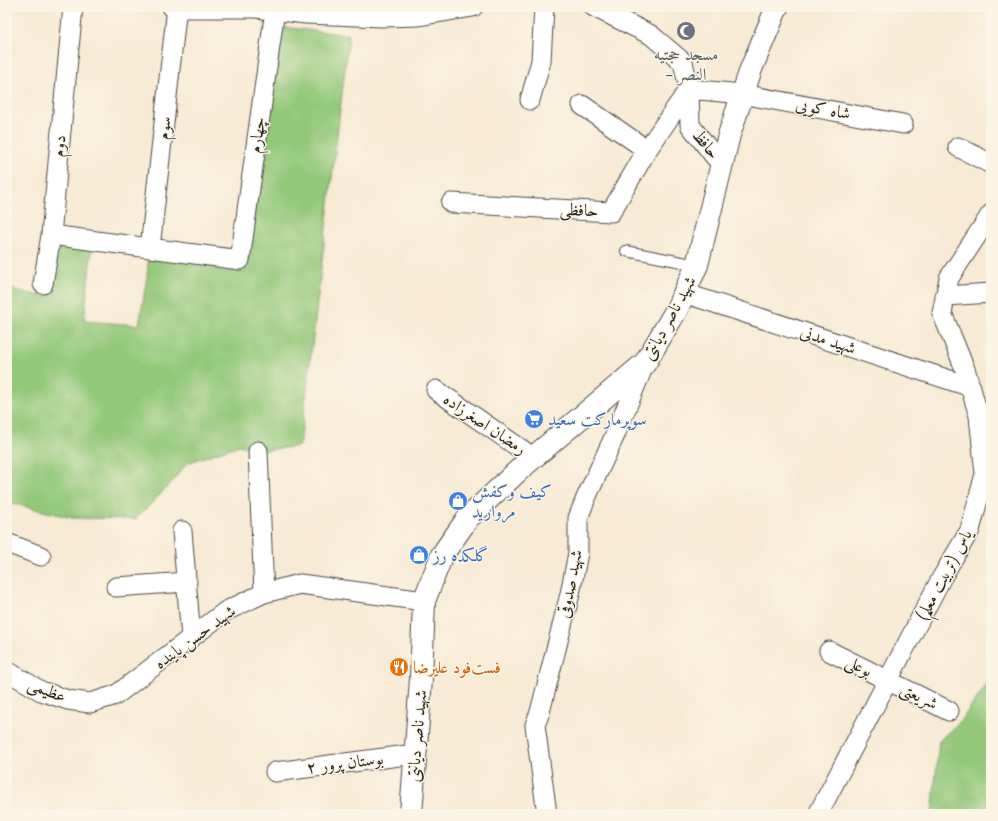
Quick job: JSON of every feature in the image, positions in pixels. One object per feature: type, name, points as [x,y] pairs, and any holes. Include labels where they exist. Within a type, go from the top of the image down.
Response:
[{"type":"main road","name":"شهید ناصر دیانتی","points":[[411,814],[421,679],[424,601],[442,555],[468,518],[534,458],[645,363],[677,309],[697,265],[729,135],[751,69],[777,7]]},
{"type":"street","name":"دوم","points":[[43,284],[51,235],[73,7]]},
{"type":"street","points":[[172,7],[256,8],[306,14],[339,11],[382,17],[419,16],[473,7]]},
{"type":"street","points":[[530,100],[541,61],[544,7]]},
{"type":"street","name":"حافظ","points":[[594,7],[651,35],[684,62],[689,89],[690,125],[715,157],[723,163]]},
{"type":"street","name":"سوم","points":[[150,248],[178,8]]},
{"type":"street","name":"چهارم","points":[[150,248],[240,260],[275,10]]},
{"type":"street","name":"شاه کویی","points":[[689,89],[742,94],[903,124]]},
{"type":"street","name":"حافظی","points":[[450,203],[611,212],[647,150],[689,89]]},
{"type":"street","points":[[582,105],[647,150]]},
{"type":"street","points":[[958,147],[991,164]]},
{"type":"street","name":"یاس (تربیت معلم)","points":[[818,814],[942,577],[970,530],[985,474],[986,431],[979,416],[965,369],[942,314],[949,278],[991,214]]},
{"type":"street","points":[[51,235],[150,248]]},
{"type":"street","name":"شهید مدنی","points":[[684,293],[971,387]]},
{"type":"street","points":[[945,296],[991,293]]},
{"type":"street","name":"شهید صدوقی","points":[[547,814],[535,725],[540,712],[570,594],[578,553],[578,518],[645,363]]},
{"type":"street","name":"رمضان اصغرزاده","points":[[436,390],[534,458]]},
{"type":"street","points":[[258,451],[264,593]]},
{"type":"street","points":[[182,531],[191,638]]},
{"type":"street","points":[[7,543],[41,556]]},
{"type":"street","points":[[116,587],[187,582]]},
{"type":"street","name":"شهید حسن پاینده","points":[[90,703],[116,695],[226,611],[264,593],[300,584],[424,601]]},
{"type":"street","name":"بوعلی","points":[[830,651],[888,681]]},
{"type":"street","name":"عظیمی","points":[[7,671],[41,691],[68,700],[90,703]]},
{"type":"street","name":"شریعتی","points":[[888,681],[949,711]]},
{"type":"street","name":"بوستان پرور ۲","points":[[275,772],[415,754]]},
{"type":"lane","points":[[626,251],[697,265]]},
{"type":"green space","points":[[282,27],[349,35],[300,446],[258,451],[239,445],[187,463],[171,483],[136,519],[72,518],[7,502],[7,288],[45,297],[43,284],[49,259],[60,248],[75,243],[92,246],[84,321],[139,325],[147,277],[149,251],[246,264]]},
{"type":"green space","points":[[991,679],[991,814],[932,814],[939,741],[961,720]]},
{"type":"place","name":"مسجد حجتیه - النصر","points":[[686,31]]},
{"type":"place","name":"سوپرمارکت سعید","points":[[534,419]]},
{"type":"place","name":"کیف و‌کفش مروارید","points":[[458,501]]},
{"type":"place","name":"گلکده رز","points":[[419,555]]},
{"type":"place","name":"فست‌فود علیرضا","points":[[399,667]]}]
